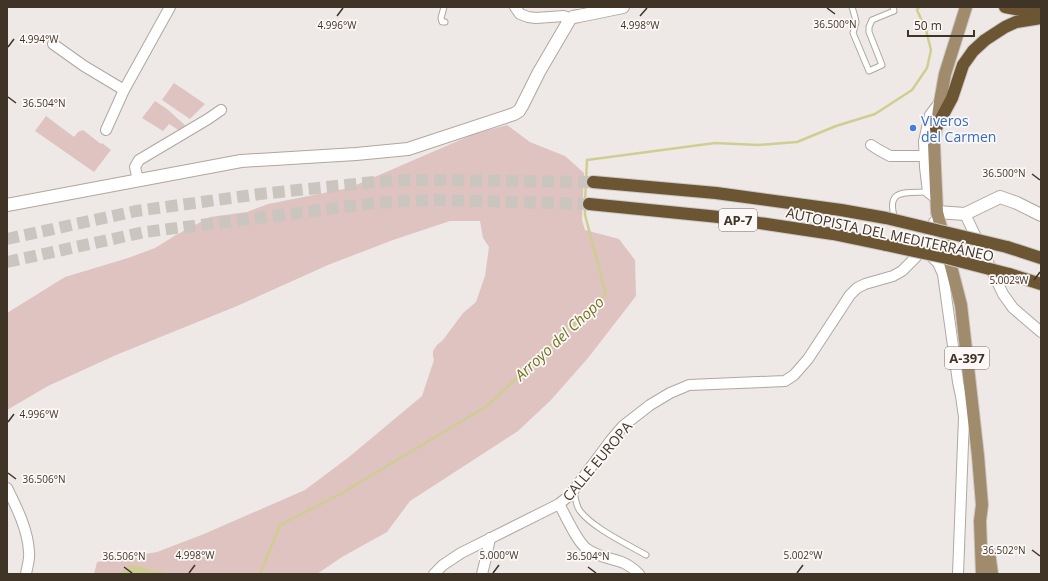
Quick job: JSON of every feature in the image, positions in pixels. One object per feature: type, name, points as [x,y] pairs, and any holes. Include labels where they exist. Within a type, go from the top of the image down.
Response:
[{"type":"highway","points":[[1006,7],[1041,14]]},
{"type":"highway","points":[[936,128],[952,98],[963,65],[973,51],[985,40],[1005,27],[1016,22],[1041,18]]},
{"type":"highway","name":"AUTOPISTA DEL MEDITERRÁNEO","points":[[593,182],[716,193],[841,210],[886,218],[1012,249],[1041,258]]},
{"type":"highway","name":"AUTOPISTA DEL MEDITERRÁNEO","points":[[589,204],[719,217],[833,234],[947,258],[1041,284]]},
{"type":"highway","points":[[1012,249],[1041,252]]},
{"type":"main road","name":"A-397","points":[[966,7],[945,74],[934,144],[932,195],[960,305],[978,456],[982,505],[986,521],[992,574]]},
{"type":"main road","name":"A-397","points":[[982,505],[980,521],[982,574]]},
{"type":"street","points":[[106,130],[124,90],[170,7]]},
{"type":"street","points":[[514,7],[520,14],[528,17],[536,18],[564,16],[570,19]]},
{"type":"street","points":[[7,205],[241,161],[356,154],[408,149],[514,114],[519,111],[539,72],[570,19],[573,17],[623,7]]},
{"type":"street","points":[[53,44],[84,66],[124,90]]},
{"type":"street","points":[[932,195],[924,167],[924,141],[930,115],[940,102]]},
{"type":"street","points":[[138,180],[135,167],[139,160],[208,120],[221,110]]},
{"type":"street","points":[[871,144],[890,156],[924,156]]},
{"type":"street","points":[[937,212],[965,214],[1000,197],[1017,203],[1041,215]]},
{"type":"street","name":"CALLE EUROPA","points":[[434,574],[443,565],[461,553],[560,504],[570,495],[611,440],[624,426],[650,405],[670,393],[689,385],[785,381],[794,375],[808,359],[850,295],[857,288],[865,284],[893,276],[902,271],[916,258],[928,241],[937,212]]},
{"type":"street","points":[[965,214],[1003,294],[1013,308],[1041,332]]},
{"type":"street","points":[[923,248],[938,263],[943,274],[958,382],[962,396],[964,417],[958,574]]},
{"type":"street","points":[[7,488],[17,509],[25,532],[29,553],[26,574]]},
{"type":"street","points":[[560,504],[581,544],[595,554],[625,563],[639,574]]},
{"type":"street","points":[[482,574],[490,538]]},
{"type":"lane","points":[[444,7],[441,19],[442,22],[445,22]]},
{"type":"lane","points":[[852,7],[856,17],[853,33],[869,71],[882,65],[869,32],[870,24],[872,20],[894,11],[893,7]]},
{"type":"lane","points":[[897,225],[893,212],[893,201],[896,196],[901,193],[932,195]]},
{"type":"lane","points":[[574,490],[576,503],[586,517],[599,528],[646,555]]},
{"type":"shaded area","points":[[174,83],[205,104],[190,119],[162,100]]},
{"type":"shaded area","points":[[155,101],[167,109],[187,127],[180,131],[169,124],[163,131],[142,118]]},
{"type":"shaded area","points":[[46,116],[74,137],[78,132],[83,130],[111,150],[94,172],[35,131]]},
{"type":"shaded area","points":[[507,125],[530,142],[565,156],[584,173],[582,220],[585,230],[619,239],[635,260],[636,296],[588,358],[551,400],[518,431],[410,501],[387,532],[342,557],[317,574],[94,574],[97,562],[157,552],[204,534],[305,490],[349,457],[422,396],[434,360],[433,351],[463,313],[476,302],[485,276],[489,247],[483,238],[480,221],[450,221],[393,240],[328,265],[237,306],[116,355],[48,386],[7,410],[7,313],[65,277],[128,258],[155,248],[210,217],[247,212],[268,204],[349,188],[474,134]]},
{"type":"shaded area","points":[[136,565],[149,570],[175,574],[118,574],[130,566]]},
{"type":"waterway","name":"Arroyo del Chopo","points":[[585,202],[587,160],[715,143],[758,145],[797,142],[836,126],[875,114],[912,90],[927,68],[931,50],[926,30],[917,10],[919,7]]},
{"type":"waterway","name":"Arroyo del Chopo","points":[[260,574],[280,525],[342,493],[487,406],[606,294],[585,215],[585,207]]},
{"type":"tunnel","points":[[7,239],[136,211],[260,194],[375,182],[405,180],[593,182]]},
{"type":"tunnel","points":[[7,262],[145,232],[376,203],[437,200],[589,204]]},
{"type":"place","name":"Viveros del Carmen","points":[[913,128]]}]
